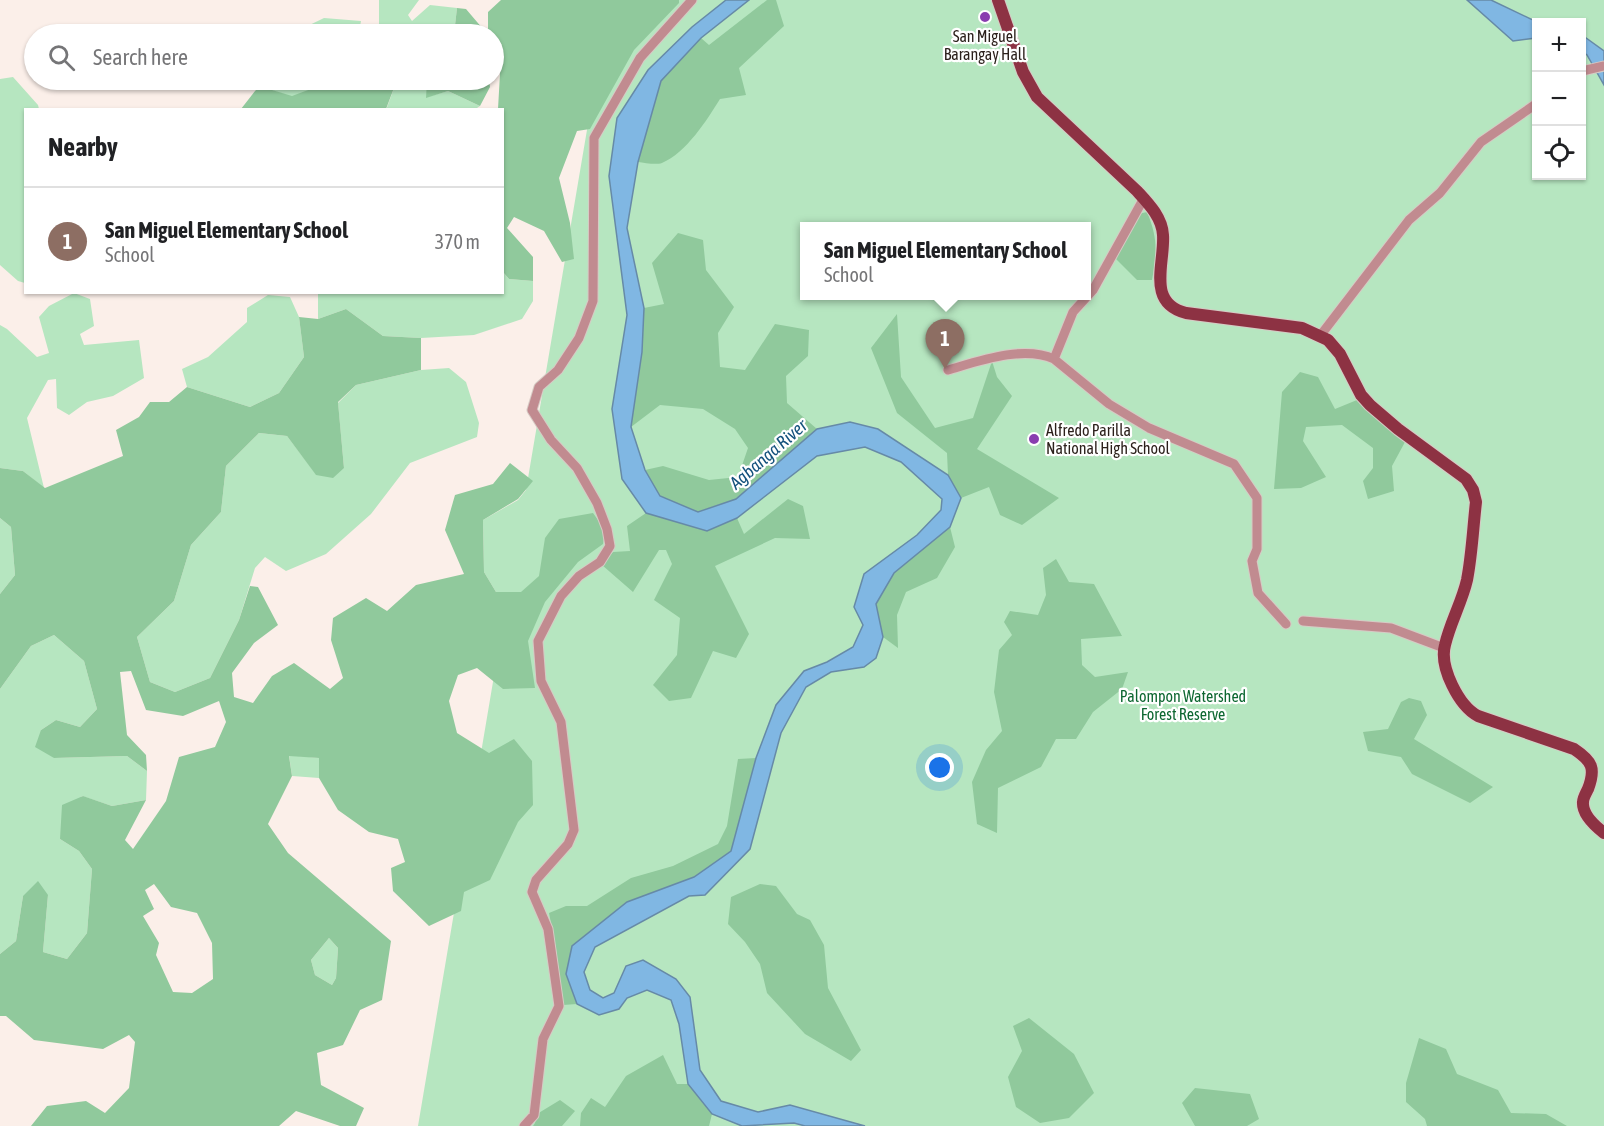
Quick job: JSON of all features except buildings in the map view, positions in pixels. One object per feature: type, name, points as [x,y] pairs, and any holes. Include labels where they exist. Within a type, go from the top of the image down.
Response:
[{"type":"main road","points":[[998,0],[1023,72],[1037,97],[1144,198],[1158,217],[1163,235],[1159,286],[1168,303],[1178,310],[1231,320],[1302,327],[1320,336],[1334,345],[1361,395],[1370,405],[1398,429],[1466,479],[1473,490],[1476,502],[1466,581],[1444,648],[1450,680],[1457,696],[1468,710],[1478,716],[1574,749],[1585,756],[1593,770],[1583,801],[1584,810],[1589,819],[1604,833]]},
{"type":"street","points":[[524,1126],[534,1115],[543,1039],[559,1006],[548,928],[532,892],[536,880],[563,850],[574,830],[561,722],[541,681],[538,641],[561,596],[579,576],[600,562],[610,546],[608,529],[597,503],[577,468],[551,440],[532,410],[539,387],[558,370],[579,338],[593,301],[594,138],[640,58],[692,0]]},
{"type":"street","points":[[1586,70],[1604,66]]},
{"type":"street","points":[[1320,336],[1409,220],[1440,193],[1481,142],[1532,107]]},
{"type":"street","points":[[1091,292],[1144,198]]},
{"type":"street","points":[[1054,359],[1073,312],[1084,300]]},
{"type":"street","points":[[948,370],[993,357],[1043,354],[1054,359],[1109,404],[1149,428],[1234,464],[1257,498],[1257,549],[1251,561],[1258,593],[1286,624]]},
{"type":"street","points":[[1303,621],[1391,627],[1444,648]]},
{"type":"green space","points":[[379,0],[419,0],[408,15],[412,21],[430,5],[457,8],[455,24],[379,24]]},
{"type":"green space","points":[[501,0],[679,0],[679,3],[634,50],[590,129],[577,131],[559,178],[570,223],[574,259],[562,262],[544,231],[514,217],[507,228],[533,257],[533,281],[509,279],[504,273],[504,108],[498,108],[499,90],[504,90],[504,24],[488,24],[488,12]]},
{"type":"green space","name":"Palompon Watershed Forest Reserve","points":[[609,0],[1604,0],[1604,1126],[418,1126],[508,593],[496,592],[484,572],[483,520],[518,500],[526,490]]},
{"type":"green space","points":[[767,0],[776,0],[784,26],[739,68],[746,95],[720,99],[695,135],[671,158],[660,164],[638,162],[661,81],[701,38],[709,45]]},
{"type":"green space","points":[[457,8],[466,9],[479,24],[455,24]]},
{"type":"green space","points":[[324,18],[361,21],[360,24],[312,24]]},
{"type":"green space","points":[[13,77],[39,108],[24,108],[24,283],[18,281],[0,265],[0,79]]},
{"type":"green space","points":[[256,90],[272,90],[292,96],[308,90],[393,90],[386,108],[242,108]]},
{"type":"green space","points":[[271,90],[310,90],[292,97]]},
{"type":"green space","points":[[393,90],[427,90],[427,97],[448,91],[480,106],[477,108],[387,108]]},
{"type":"green space","points":[[426,90],[488,90],[480,106],[448,91],[426,98]]},
{"type":"green space","points":[[1147,212],[1155,238],[1154,270],[1152,280],[1137,280],[1115,258],[1138,214]]},
{"type":"green space","points":[[678,233],[703,240],[706,270],[734,307],[718,333],[720,367],[745,370],[775,324],[809,330],[808,356],[786,376],[787,403],[817,429],[736,499],[697,512],[660,496],[645,470],[663,466],[709,480],[738,477],[748,448],[735,429],[703,409],[660,405],[631,427],[642,352],[644,308],[664,304],[652,263]]},
{"type":"green space","points":[[504,273],[509,279],[533,281],[533,301],[522,319],[474,335],[421,338],[383,336],[346,309],[318,319],[318,294],[504,294]]},
{"type":"green space","points":[[72,294],[90,299],[94,326],[80,334],[84,345],[139,340],[144,378],[113,396],[87,402],[69,415],[57,408],[56,379],[48,380],[27,418],[44,488],[23,471],[0,468],[0,325],[37,357],[49,353],[39,317],[49,306]]},
{"type":"green space","points":[[268,295],[290,297],[299,317],[304,357],[279,393],[250,407],[187,387],[182,369],[208,357],[247,322],[247,308]]},
{"type":"green space","points":[[346,309],[383,336],[421,338],[421,370],[356,385],[338,402],[344,468],[333,478],[316,475],[287,436],[259,433],[226,466],[221,512],[191,545],[174,601],[137,637],[150,682],[175,692],[210,678],[239,620],[250,586],[258,587],[278,625],[254,643],[232,673],[234,697],[253,703],[272,676],[294,663],[330,689],[343,678],[331,640],[333,618],[366,598],[387,611],[416,585],[464,574],[445,530],[455,495],[493,484],[510,463],[533,481],[518,499],[483,520],[484,572],[496,592],[521,592],[539,576],[545,538],[559,519],[593,513],[605,530],[603,544],[578,562],[545,602],[528,641],[535,688],[503,689],[477,668],[458,675],[449,701],[457,733],[489,753],[514,739],[532,761],[533,805],[518,822],[490,880],[464,892],[461,911],[429,926],[393,891],[391,868],[405,862],[398,839],[369,832],[338,810],[319,778],[319,758],[289,756],[292,776],[268,824],[288,853],[391,941],[382,1000],[360,1010],[343,1045],[317,1053],[321,1085],[364,1108],[356,1126],[340,1126],[296,1111],[279,1126],[31,1126],[47,1106],[86,1101],[105,1113],[129,1088],[135,1042],[129,1035],[103,1049],[34,1040],[6,1016],[0,1016],[0,954],[16,941],[23,896],[38,881],[48,895],[43,952],[67,959],[87,933],[92,869],[79,851],[60,839],[62,805],[83,796],[112,806],[146,800],[125,840],[133,849],[166,801],[179,757],[215,747],[226,722],[219,701],[183,716],[146,710],[131,671],[120,672],[127,735],[146,755],[147,771],[127,756],[54,758],[35,747],[41,730],[56,720],[80,727],[97,709],[84,661],[54,635],[31,646],[0,689],[0,594],[15,575],[11,527],[0,518],[0,468],[23,471],[45,488],[123,456],[116,430],[139,417],[150,402],[169,402],[187,387],[250,407],[279,393],[304,357],[299,317],[318,319]],"holes":[[[154,884],[171,907],[197,913],[212,943],[213,979],[192,993],[173,992],[156,955],[159,943],[143,916],[154,909],[145,890]],[[329,938],[338,948],[336,978],[332,985],[315,975],[311,960]]]},
{"type":"green space","points":[[897,314],[901,377],[935,428],[973,418],[992,361],[997,377],[1012,396],[977,449],[1059,498],[1022,525],[1000,515],[989,487],[961,498],[948,475],[947,453],[897,413],[871,348]]},
{"type":"green space","points":[[449,368],[466,382],[479,423],[477,437],[410,463],[371,514],[326,554],[286,571],[265,557],[255,568],[239,620],[210,678],[175,692],[150,682],[137,637],[174,601],[191,545],[221,512],[226,466],[259,433],[287,436],[316,474],[344,468],[338,403],[356,385],[421,370]]},
{"type":"green space","points":[[1300,372],[1318,377],[1335,409],[1357,400],[1405,442],[1392,466],[1394,491],[1368,499],[1363,481],[1373,468],[1373,448],[1342,425],[1306,427],[1303,441],[1326,477],[1301,488],[1274,489],[1282,392]]},
{"type":"green space","points":[[788,499],[803,506],[810,539],[775,538],[715,566],[749,634],[736,658],[713,651],[691,698],[669,701],[653,685],[677,655],[680,618],[654,600],[672,564],[666,550],[659,550],[633,592],[602,565],[613,552],[630,551],[627,526],[646,513],[707,531],[737,518],[744,534]]},
{"type":"green space","points":[[0,518],[11,527],[15,575],[0,594]]},
{"type":"green space","points":[[950,527],[955,547],[937,578],[906,592],[897,615],[898,648],[883,637],[876,604],[894,573]]},
{"type":"green space","points":[[1056,559],[1069,582],[1094,584],[1122,636],[1081,639],[1082,665],[1095,677],[1128,672],[1122,689],[1093,712],[1076,739],[1056,739],[1041,767],[998,788],[997,833],[977,824],[972,782],[986,750],[1002,731],[994,692],[999,650],[1012,635],[1004,622],[1010,611],[1038,615],[1046,595],[1043,568]]},
{"type":"green space","points":[[54,635],[84,661],[97,709],[80,727],[56,720],[41,730],[54,758],[127,756],[147,771],[146,800],[112,806],[82,796],[60,839],[79,851],[92,869],[87,933],[67,959],[43,952],[48,895],[23,896],[16,941],[0,954],[0,689],[31,646]]},
{"type":"green space","points":[[1409,698],[1421,701],[1427,715],[1414,739],[1493,787],[1470,803],[1412,774],[1401,757],[1368,751],[1363,732],[1388,729],[1401,702]]},
{"type":"green space","points":[[289,755],[319,758],[319,778],[292,776]]},
{"type":"green space","points":[[756,758],[731,851],[694,877],[627,902],[566,974],[577,1004],[563,1005],[549,913],[566,906],[587,906],[631,878],[673,866],[718,844],[727,826],[738,759]]},
{"type":"green space","points":[[760,884],[776,886],[797,914],[810,920],[824,945],[828,988],[861,1050],[851,1061],[805,1034],[767,993],[760,964],[745,942],[728,924],[731,897]]},
{"type":"green space","points":[[329,938],[338,948],[336,978],[332,985],[315,975],[311,960]]},
{"type":"green space","points":[[1029,1018],[1074,1054],[1094,1093],[1069,1118],[1040,1123],[1016,1107],[1008,1077],[1022,1051],[1013,1026]]},
{"type":"green space","points":[[1419,1038],[1446,1049],[1457,1074],[1498,1090],[1511,1113],[1546,1114],[1567,1126],[1427,1126],[1425,1119],[1406,1102],[1406,1083]]},
{"type":"green space","points":[[663,1055],[677,1084],[688,1084],[712,1114],[709,1126],[580,1126],[581,1113],[591,1098],[605,1107],[626,1076]]},
{"type":"green space","points":[[1195,1088],[1250,1094],[1259,1119],[1247,1126],[1195,1126],[1182,1103]]},
{"type":"green space","points":[[560,1100],[575,1111],[562,1126],[533,1126],[537,1114]]},
{"type":"water","points":[[726,0],[749,0],[701,38],[661,81],[638,162],[627,228],[644,308],[642,352],[631,427],[645,470],[660,496],[698,512],[736,499],[817,429],[850,422],[878,429],[948,475],[961,498],[950,527],[894,573],[876,604],[883,637],[876,658],[864,667],[831,672],[806,687],[781,733],[750,849],[705,895],[689,896],[595,947],[584,972],[590,990],[603,998],[614,993],[626,966],[643,960],[676,979],[690,997],[700,1070],[721,1101],[758,1112],[790,1105],[865,1126],[805,1126],[794,1123],[742,1126],[712,1114],[688,1084],[679,1024],[671,1000],[647,990],[627,998],[619,1009],[599,1015],[577,1004],[566,974],[572,946],[627,902],[694,877],[731,851],[756,758],[776,705],[804,671],[827,662],[853,647],[863,625],[854,607],[864,574],[917,535],[941,510],[942,499],[901,462],[865,447],[817,456],[737,518],[707,531],[646,513],[622,479],[612,409],[627,315],[609,176],[617,118],[648,70],[692,27]]},
{"type":"water","points":[[1467,0],[1491,0],[1532,20],[1532,39],[1513,41]]},
{"type":"water","points":[[1586,38],[1604,51],[1604,85],[1587,55]]},
{"type":"place","name":"San Miguel Barangay Hall","points":[[985,17]]},
{"type":"place","name":"San Miguel Elementary School","points":[[945,369]]},
{"type":"place","name":"Alfredo Parilla National High School","points":[[1034,439]]},
{"type":"water label","name":"Agbanga River","points":[[768,454]]}]
